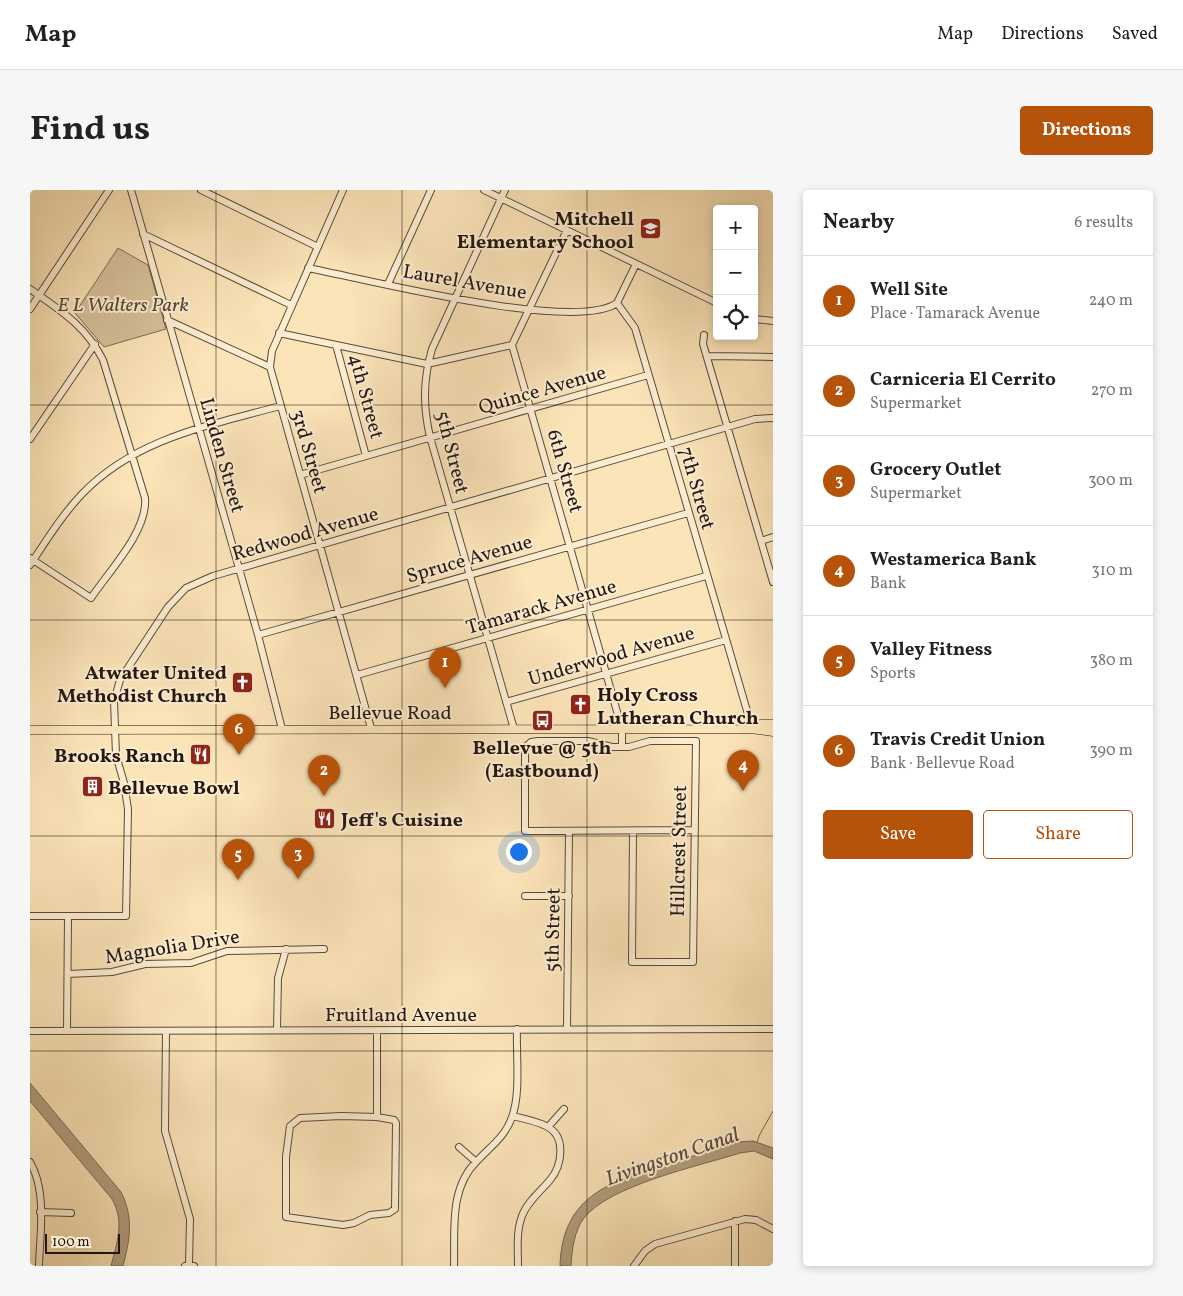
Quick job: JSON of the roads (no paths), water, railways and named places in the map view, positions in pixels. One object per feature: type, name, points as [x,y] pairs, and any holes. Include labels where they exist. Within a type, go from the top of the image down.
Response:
[{"type":"main road","name":"Bellevue Road","points":[[750,729],[760,724],[773,724]]},
{"type":"main road","name":"Bellevue Road","points":[[30,730],[371,728],[750,729],[773,732]]},
{"type":"street","points":[[30,309],[110,190]]},
{"type":"street","name":"Linden Street","points":[[131,190],[258,635],[282,729]]},
{"type":"street","points":[[201,190],[318,247]]},
{"type":"street","name":"3rd Street","points":[[344,190],[279,333],[272,351],[270,367],[371,728]]},
{"type":"street","points":[[388,284],[431,190]]},
{"type":"street","points":[[484,190],[713,300]]},
{"type":"street","name":"5th Street","points":[[505,190],[427,364],[424,394],[430,437],[514,729]]},
{"type":"street","points":[[279,333],[427,364],[512,345],[567,230]]},
{"type":"street","points":[[143,234],[291,305]]},
{"type":"street","points":[[617,303],[636,264]]},
{"type":"street","name":"Laurel Avenue","points":[[308,268],[497,307],[577,313],[611,307],[617,303]]},
{"type":"street","points":[[30,289],[77,322],[95,344],[103,360],[131,455],[144,498],[146,511],[141,525],[91,598],[31,561],[67,511],[82,494],[131,455],[158,441],[280,406]]},
{"type":"street","name":"7th Street","points":[[617,303],[635,328],[706,576],[750,721],[750,729]]},
{"type":"street","points":[[758,319],[773,321]]},
{"type":"street","points":[[167,320],[270,367]]},
{"type":"street","points":[[704,336],[703,344],[726,428],[773,582]]},
{"type":"street","points":[[30,439],[95,344]]},
{"type":"street","name":"4th Street","points":[[336,344],[366,456]]},
{"type":"street","name":"6th Street","points":[[512,345],[622,729],[622,748]]},
{"type":"street","points":[[707,356],[773,357]]},
{"type":"street","name":"Quince Avenue","points":[[300,475],[648,375]]},
{"type":"street","name":"Redwood Avenue","points":[[68,916],[126,916],[128,809],[124,783],[116,755],[114,701],[120,680],[168,607],[186,588],[213,576],[551,480],[755,419],[773,418]]},
{"type":"street","name":"Spruce Avenue","points":[[258,635],[688,513]]},
{"type":"street","points":[[761,541],[773,537]]},
{"type":"street","name":"Tamarack Avenue","points":[[357,675],[706,576]]},
{"type":"street","name":"Underwood Avenue","points":[[506,702],[726,640]]},
{"type":"street","points":[[622,748],[607,747],[588,741],[531,742],[525,747],[525,831],[695,830]]},
{"type":"street","name":"Hillcrest Street","points":[[622,748],[650,741],[696,741],[693,962],[632,962],[633,831]]},
{"type":"street","name":"5th Street","points":[[567,1029],[569,831]]},
{"type":"street","points":[[525,896],[569,896]]},
{"type":"street","points":[[30,916],[68,916],[68,1031]]},
{"type":"street","points":[[277,1030],[278,978],[286,949]]},
{"type":"street","name":"Magnolia Drive","points":[[68,974],[112,972],[145,964],[190,963],[227,950],[324,949]]},
{"type":"street","points":[[454,1266],[457,1196],[464,1177],[475,1162],[500,1140],[513,1116],[516,1100],[517,1029]]},
{"type":"street","name":"Fruitland Avenue","points":[[30,1031],[773,1029]]},
{"type":"street","points":[[377,1030],[377,1117]]},
{"type":"street","points":[[166,1031],[165,1131],[190,1219],[189,1265]]},
{"type":"street","points":[[548,1127],[564,1109]]},
{"type":"street","points":[[513,1116],[548,1127],[558,1143],[561,1159],[552,1178],[527,1206],[522,1215],[518,1228],[518,1266]]},
{"type":"street","points":[[377,1117],[394,1120],[396,1157],[394,1212],[370,1215],[354,1223],[344,1225],[286,1217],[286,1157],[290,1126],[294,1121],[300,1118],[377,1117]]},
{"type":"street","points":[[459,1147],[475,1162]]},
{"type":"street","points":[[30,1162],[38,1184],[40,1212],[39,1266]]},
{"type":"street","points":[[40,1212],[71,1213]]},
{"type":"street","points":[[634,1266],[645,1251],[655,1244],[735,1221],[756,1220],[773,1229]]},
{"type":"street","points":[[734,1266],[735,1221]]},
{"type":"waterway","points":[[757,1142],[773,1111]]},
{"type":"place","name":"Mitchell Elementary School","points":[[650,229]]},
{"type":"place","name":"Atwater United Methodist Church","points":[[243,683]]},
{"type":"place","name":"Well Site","points":[[445,688]]},
{"type":"place","name":"Holy Cross Lutheran Church","points":[[581,705]]},
{"type":"place","name":"Bellevue @ 5th (Eastbound)","points":[[542,721]]},
{"type":"place","name":"Brooks Ranch","points":[[201,755]]},
{"type":"place","name":"Travis Credit Union","points":[[239,755]]},
{"type":"place","name":"Bellevue Bowl","points":[[92,787]]},
{"type":"place","name":"Westamerica Bank","points":[[743,791]]},
{"type":"place","name":"Carniceria El Cerrito","points":[[324,796]]},
{"type":"place","name":"Jeff's Cuisine","points":[[325,819]]},
{"type":"place","name":"Grocery Outlet","points":[[298,879]]},
{"type":"place","name":"Valley Fitness","points":[[238,880]]},
{"type":"park label","name":"E L Walters Park","points":[[123,304]]},
{"type":"water label","name":"Livingston Canal","points":[[672,1156]]}]
